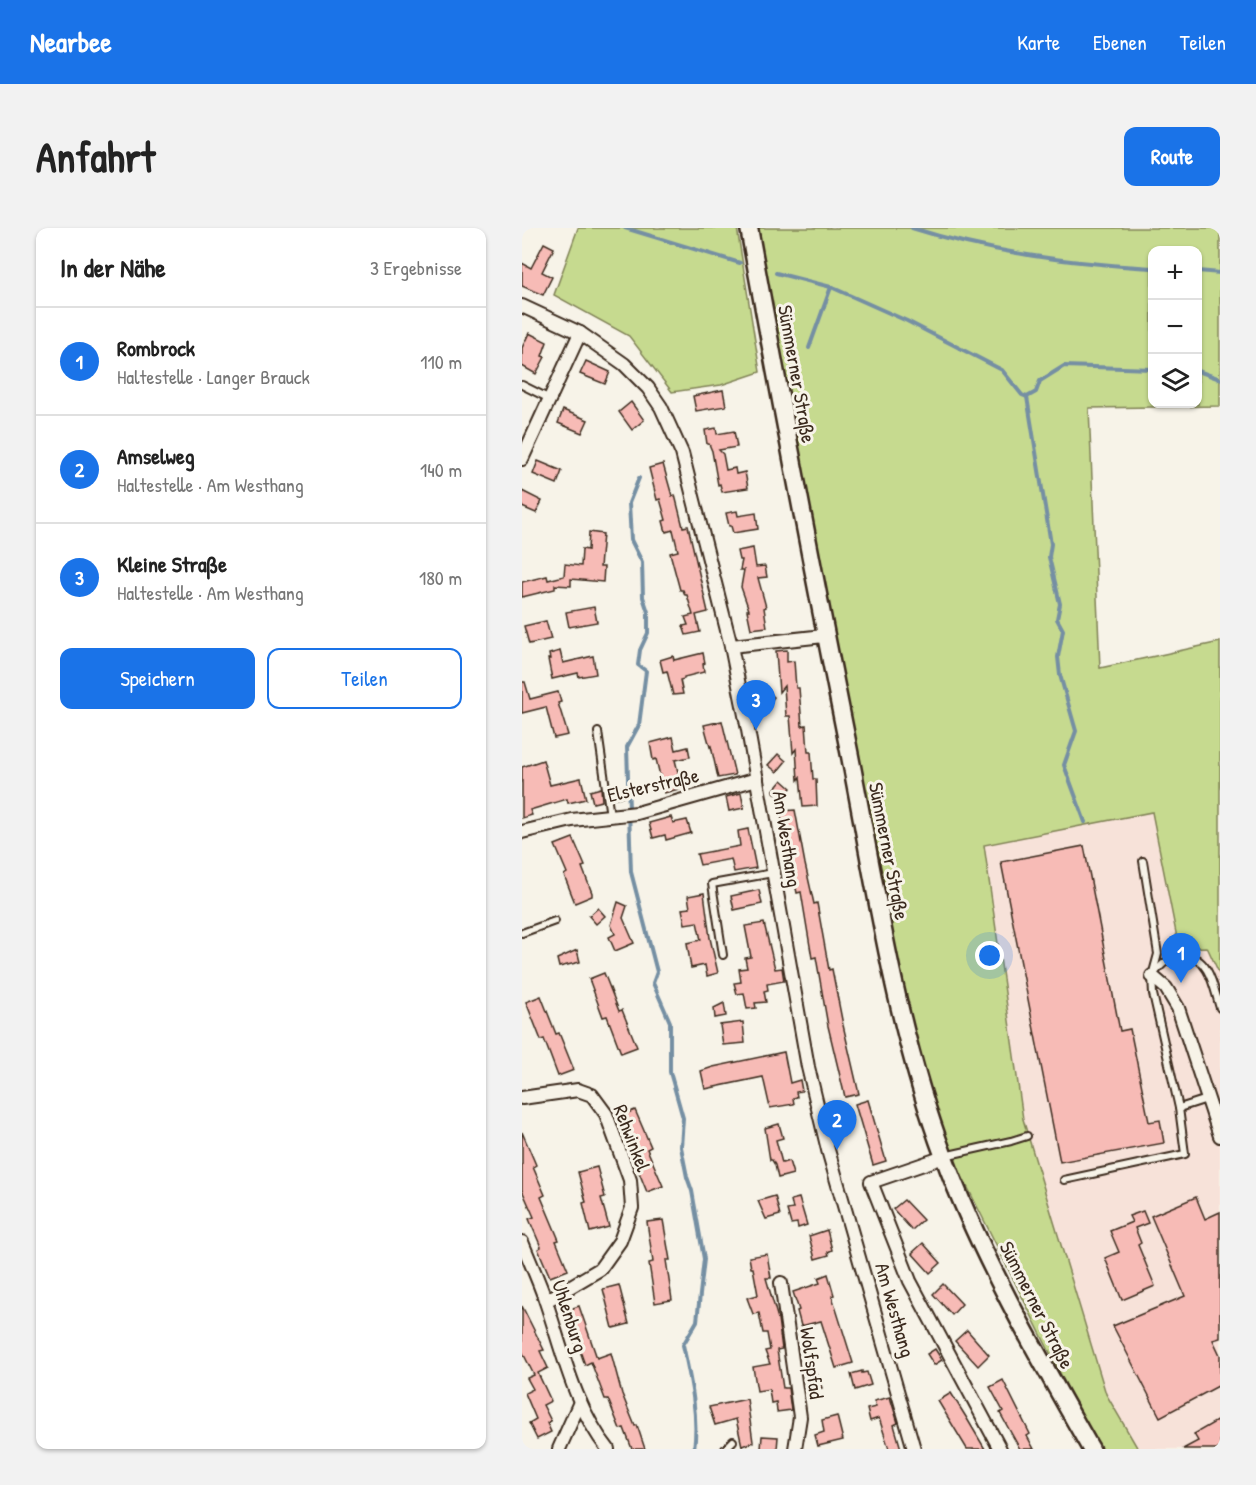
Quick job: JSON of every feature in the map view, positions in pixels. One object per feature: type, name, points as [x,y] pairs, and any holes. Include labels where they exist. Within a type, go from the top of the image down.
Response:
[{"type":"main road","name":"Sümmerner Straße","points":[[749,228],[824,636],[849,751],[889,967],[910,1055],[944,1156],[971,1222],[1090,1449]]},
{"type":"street","name":"Am Westhang","points":[[522,306],[580,333],[633,372],[648,388],[668,419],[682,453],[730,646],[757,779],[813,1088],[828,1150],[914,1449]]},
{"type":"street","points":[[522,459],[580,333]]},
{"type":"street","points":[[730,646],[824,636]]},
{"type":"street","name":"Elsterstraße","points":[[522,832],[572,819],[637,813],[757,779]]},
{"type":"street","points":[[1152,976],[1166,988],[1178,1008],[1220,1136]]},
{"type":"street","name":"Rehwinkel","points":[[522,1098],[578,1090],[592,1095],[606,1114],[630,1180],[632,1208],[620,1241],[600,1269],[546,1301]]},
{"type":"street","points":[[944,1156],[871,1182],[910,1281],[1000,1449]]},
{"type":"street","name":"Uhlenburg","points":[[522,1242],[546,1301],[580,1402],[598,1437],[608,1449]]},
{"type":"street","name":"Wolfspfad","points":[[781,1283],[800,1417],[795,1449]]},
{"type":"street","points":[[559,1449],[580,1402]]},
{"type":"lane","points":[[522,385],[550,399]]},
{"type":"lane","points":[[598,732],[614,815]]},
{"type":"lane","points":[[1064,1180],[1185,1154],[1179,1108],[1157,1016],[1152,976],[1158,954],[1143,861]]},
{"type":"lane","points":[[723,955],[712,884],[773,873]]},
{"type":"lane","points":[[522,933],[555,921]]},
{"type":"lane","points":[[1152,976],[1168,959],[1191,956],[1204,965],[1209,973],[1220,1008]]},
{"type":"lane","points":[[1179,1108],[1208,1098]]},
{"type":"lane","points":[[944,1156],[1027,1136]]},
{"type":"lane","points":[[725,1449],[733,1441]]},
{"type":"shaded area","points":[[1153,811],[1179,948],[1207,947],[1220,975],[1220,1449],[1138,1449],[1106,1394],[1023,1119],[984,844]]},
{"type":"green space","points":[[578,228],[737,228],[760,372],[721,385],[672,392],[629,336],[554,295]]},
{"type":"green space","points":[[758,228],[1220,228],[1220,406],[1202,406],[1202,246],[1148,246],[1148,407],[1089,408],[1100,668],[1220,642],[1220,975],[1207,947],[1179,948],[1152,812],[984,845],[1023,1119],[1106,1394],[1138,1449],[1100,1449],[1075,1403],[951,1154],[917,1055],[898,974]]},
{"type":"building","points":[[544,243],[554,248],[542,272],[552,277],[543,295],[522,286],[522,263],[531,268]]},
{"type":"building","points":[[529,333],[547,342],[542,356],[545,357],[536,374],[522,366],[522,348]]},
{"type":"building","points":[[586,361],[610,372],[605,384],[580,374]]},
{"type":"building","points":[[723,390],[726,406],[696,411],[693,396]]},
{"type":"building","points":[[631,402],[644,420],[632,430],[619,412]]},
{"type":"building","points":[[563,410],[588,420],[582,433],[558,423]]},
{"type":"building","points":[[716,428],[717,434],[734,431],[737,447],[719,450],[723,454],[726,470],[735,468],[736,474],[745,472],[748,488],[722,492],[720,484],[718,485],[712,451],[707,444],[705,430]]},
{"type":"building","points":[[538,461],[562,471],[557,484],[533,474]]},
{"type":"building","points":[[663,464],[672,496],[675,495],[683,527],[688,526],[708,612],[696,615],[700,632],[686,635],[683,626],[688,625],[685,617],[693,615],[687,595],[680,590],[670,553],[678,551],[673,530],[666,532],[663,521],[666,520],[660,499],[657,500],[649,468]]},
{"type":"building","points":[[522,491],[542,501],[536,513],[522,507]]},
{"type":"building","points":[[737,511],[738,516],[756,513],[758,529],[733,533],[726,513]]},
{"type":"building","points":[[589,532],[603,534],[600,567],[604,567],[603,582],[571,579],[571,586],[555,585],[555,589],[522,597],[522,582],[547,576],[548,580],[564,576],[565,564],[581,566],[582,549],[588,550]]},
{"type":"building","points":[[753,548],[756,567],[765,566],[767,577],[758,578],[766,607],[764,608],[767,627],[751,629],[747,610],[749,610],[741,587],[744,570],[740,570],[742,560],[739,560],[737,551]]},
{"type":"building","points":[[594,607],[597,622],[569,627],[566,612]]},
{"type":"building","points":[[546,621],[551,639],[529,644],[524,626]]},
{"type":"building","points":[[787,650],[787,662],[794,661],[802,726],[806,725],[813,779],[816,779],[817,806],[803,807],[796,749],[793,753],[790,716],[786,716],[784,686],[779,692],[776,651]]},
{"type":"building","points":[[560,651],[563,663],[593,656],[596,674],[579,677],[578,673],[552,679],[549,654]]},
{"type":"building","points":[[703,653],[704,672],[684,677],[680,680],[683,694],[673,695],[667,671],[663,672],[660,660],[673,656],[674,660]]},
{"type":"building","points":[[522,682],[525,682],[530,699],[558,692],[561,702],[558,703],[568,735],[554,738],[546,707],[522,713]]},
{"type":"building","points":[[766,690],[774,697],[765,708],[757,701]]},
{"type":"building","points":[[722,721],[735,775],[718,778],[704,725]]},
{"type":"building","points":[[673,737],[676,750],[688,747],[690,757],[675,760],[682,788],[664,793],[650,743]]},
{"type":"building","points":[[778,754],[786,761],[777,772],[768,765]]},
{"type":"building","points":[[543,760],[550,785],[581,778],[586,799],[568,803],[567,799],[530,810],[532,815],[522,818],[522,767]]},
{"type":"building","points":[[782,780],[791,788],[782,799],[773,791]]},
{"type":"building","points":[[622,787],[623,797],[613,798],[611,788]]},
{"type":"building","points":[[601,788],[602,801],[593,803],[590,791]]},
{"type":"building","points":[[741,793],[744,808],[729,811],[726,797]]},
{"type":"building","points":[[795,810],[814,904],[817,903],[829,970],[832,969],[859,1094],[845,1097],[828,1026],[816,957],[812,958],[801,892],[797,893],[781,815],[781,811]]},
{"type":"building","points":[[671,817],[673,823],[687,820],[691,833],[666,840],[665,835],[653,838],[649,823]]},
{"type":"building","points":[[748,829],[756,868],[734,872],[731,859],[700,865],[697,854],[740,846],[738,831]]},
{"type":"building","points":[[573,838],[585,866],[582,867],[592,893],[592,896],[575,903],[564,875],[567,873],[555,845]]},
{"type":"building","points":[[1084,846],[1120,1031],[1130,1029],[1149,1122],[1160,1120],[1164,1143],[1060,1162],[1001,862]]},
{"type":"building","points":[[759,890],[762,904],[734,910],[731,896]]},
{"type":"building","points":[[704,893],[710,938],[718,973],[707,976],[705,965],[691,968],[687,943],[701,940],[697,922],[685,924],[682,909],[690,908],[688,896]]},
{"type":"building","points":[[618,902],[627,906],[623,918],[634,943],[615,951],[609,937],[615,934],[611,925]]},
{"type":"building","points":[[598,908],[605,916],[596,924],[589,916]]},
{"type":"building","points":[[764,923],[775,969],[782,968],[784,981],[767,984],[768,990],[764,991],[766,1002],[755,1003],[756,1008],[747,1009],[744,993],[737,994],[734,983],[741,982],[739,969],[747,968],[745,958],[751,957],[745,926]]},
{"type":"building","points":[[577,950],[580,962],[559,967],[557,959]]},
{"type":"building","points":[[604,973],[637,1047],[621,1053],[607,1016],[603,1017],[589,979]]},
{"type":"building","points":[[541,996],[574,1070],[558,1076],[544,1039],[541,1040],[526,1002]]},
{"type":"building","points":[[724,1003],[726,1016],[715,1018],[714,1008]]},
{"type":"building","points":[[743,1022],[745,1043],[723,1045],[720,1025]]},
{"type":"building","points":[[784,1052],[790,1083],[800,1080],[802,1091],[796,1092],[797,1097],[793,1098],[794,1104],[770,1108],[763,1077],[705,1089],[701,1071]]},
{"type":"building","points":[[868,1100],[886,1161],[873,1165],[855,1104]]},
{"type":"building","points":[[635,1110],[651,1147],[647,1149],[663,1186],[647,1192],[620,1116]]},
{"type":"building","points":[[779,1124],[783,1138],[776,1140],[782,1163],[789,1161],[793,1174],[778,1178],[775,1165],[770,1160],[765,1128]]},
{"type":"building","points":[[522,1132],[536,1165],[533,1167],[545,1195],[541,1197],[559,1240],[556,1241],[568,1270],[550,1277],[529,1219],[534,1217],[522,1190]]},
{"type":"building","points":[[597,1167],[605,1197],[601,1198],[609,1227],[590,1232],[583,1203],[586,1202],[578,1172]]},
{"type":"building","points":[[775,1196],[780,1215],[766,1219],[758,1201]]},
{"type":"building","points":[[1196,1197],[1205,1219],[1220,1212],[1220,1338],[1213,1340],[1220,1355],[1220,1385],[1160,1417],[1113,1326],[1185,1296],[1151,1216]]},
{"type":"building","points":[[799,1198],[807,1225],[798,1228],[797,1223],[791,1224],[787,1210],[793,1209],[791,1200]]},
{"type":"building","points":[[904,1200],[923,1220],[912,1230],[893,1209]]},
{"type":"building","points":[[1143,1211],[1148,1223],[1135,1228],[1141,1243],[1138,1245],[1155,1286],[1122,1300],[1105,1258],[1119,1252],[1110,1231],[1132,1222],[1129,1216]]},
{"type":"building","points":[[663,1220],[670,1260],[666,1260],[672,1300],[655,1303],[649,1263],[653,1262],[647,1222]]},
{"type":"building","points":[[827,1230],[832,1250],[828,1252],[829,1255],[815,1259],[809,1236]]},
{"type":"building","points":[[923,1243],[941,1263],[930,1273],[912,1253]]},
{"type":"building","points":[[767,1254],[771,1278],[766,1278],[778,1319],[782,1349],[777,1350],[783,1388],[788,1388],[791,1410],[777,1412],[776,1402],[771,1403],[769,1389],[757,1391],[753,1367],[770,1364],[765,1351],[770,1350],[767,1333],[763,1333],[759,1313],[753,1314],[747,1298],[758,1295],[749,1257]]},
{"type":"building","points":[[828,1274],[834,1295],[832,1296],[853,1363],[836,1368],[821,1321],[801,1326],[793,1292],[820,1283],[818,1278]]},
{"type":"building","points":[[943,1284],[962,1304],[952,1315],[933,1294]]},
{"type":"building","points":[[619,1285],[629,1324],[613,1328],[603,1289]]},
{"type":"building","points":[[522,1306],[544,1350],[540,1351],[548,1368],[538,1373],[551,1401],[543,1405],[551,1421],[547,1423],[551,1432],[537,1439],[529,1423],[536,1419],[525,1393],[533,1389],[527,1378],[534,1375],[522,1351]]},
{"type":"building","points":[[579,1306],[597,1358],[611,1353],[622,1394],[635,1426],[637,1425],[645,1449],[632,1449],[624,1428],[620,1429],[608,1399],[605,1399],[591,1362],[585,1365],[579,1348],[577,1349],[564,1311]]},
{"type":"building","points":[[967,1330],[989,1355],[978,1366],[955,1341]]},
{"type":"building","points":[[935,1349],[942,1360],[934,1365],[927,1354]]},
{"type":"building","points":[[862,1371],[862,1373],[867,1372],[871,1385],[855,1390],[851,1374]]},
{"type":"building","points":[[817,1374],[822,1388],[812,1390],[808,1377]]},
{"type":"building","points":[[1003,1380],[1030,1434],[1027,1436],[1034,1449],[1020,1449],[1000,1413],[1003,1411],[990,1387]]},
{"type":"building","points":[[951,1393],[985,1449],[967,1449],[938,1401]]},
{"type":"building","points":[[890,1397],[898,1423],[894,1425],[901,1449],[889,1449],[879,1418],[870,1421],[867,1409],[876,1407],[874,1401]]},
{"type":"building","points":[[747,1399],[753,1442],[742,1446],[736,1419],[715,1425],[709,1407]]},
{"type":"building","points":[[837,1416],[843,1440],[818,1446],[815,1435],[824,1432],[822,1420]]},
{"type":"building","points":[[1220,1419],[1220,1449],[1183,1449],[1198,1441],[1194,1434]]},
{"type":"building","points":[[762,1436],[778,1437],[777,1449],[761,1449]]},
{"type":"waterway","points":[[625,228],[740,263]]},
{"type":"waterway","points":[[912,228],[941,237],[1031,256],[1148,268]]},
{"type":"waterway","points":[[1202,271],[1220,273]]},
{"type":"waterway","points":[[776,273],[831,287],[907,321],[1002,370],[1022,395],[1027,397],[1036,392],[1040,381],[1064,366],[1148,369]]},
{"type":"waterway","points":[[809,348],[831,287]]},
{"type":"waterway","points":[[1202,372],[1220,379]]},
{"type":"waterway","points":[[1027,397],[1051,544],[1049,557],[1060,604],[1057,619],[1063,630],[1058,657],[1060,675],[1076,731],[1064,765],[1085,822]]},
{"type":"waterway","points":[[639,478],[629,503],[631,540],[642,562],[643,597],[648,612],[648,633],[640,650],[638,665],[646,671],[639,725],[627,747],[631,872],[657,972],[653,983],[670,1022],[670,1072],[683,1118],[681,1147],[692,1191],[704,1259],[697,1321],[683,1345],[695,1410],[694,1449]]},
{"type":"place","name":"Kleine Straße","points":[[756,730]]},
{"type":"place","name":"Rombrock","points":[[1181,983]]},
{"type":"place","name":"Amselweg","points":[[837,1150]]}]
